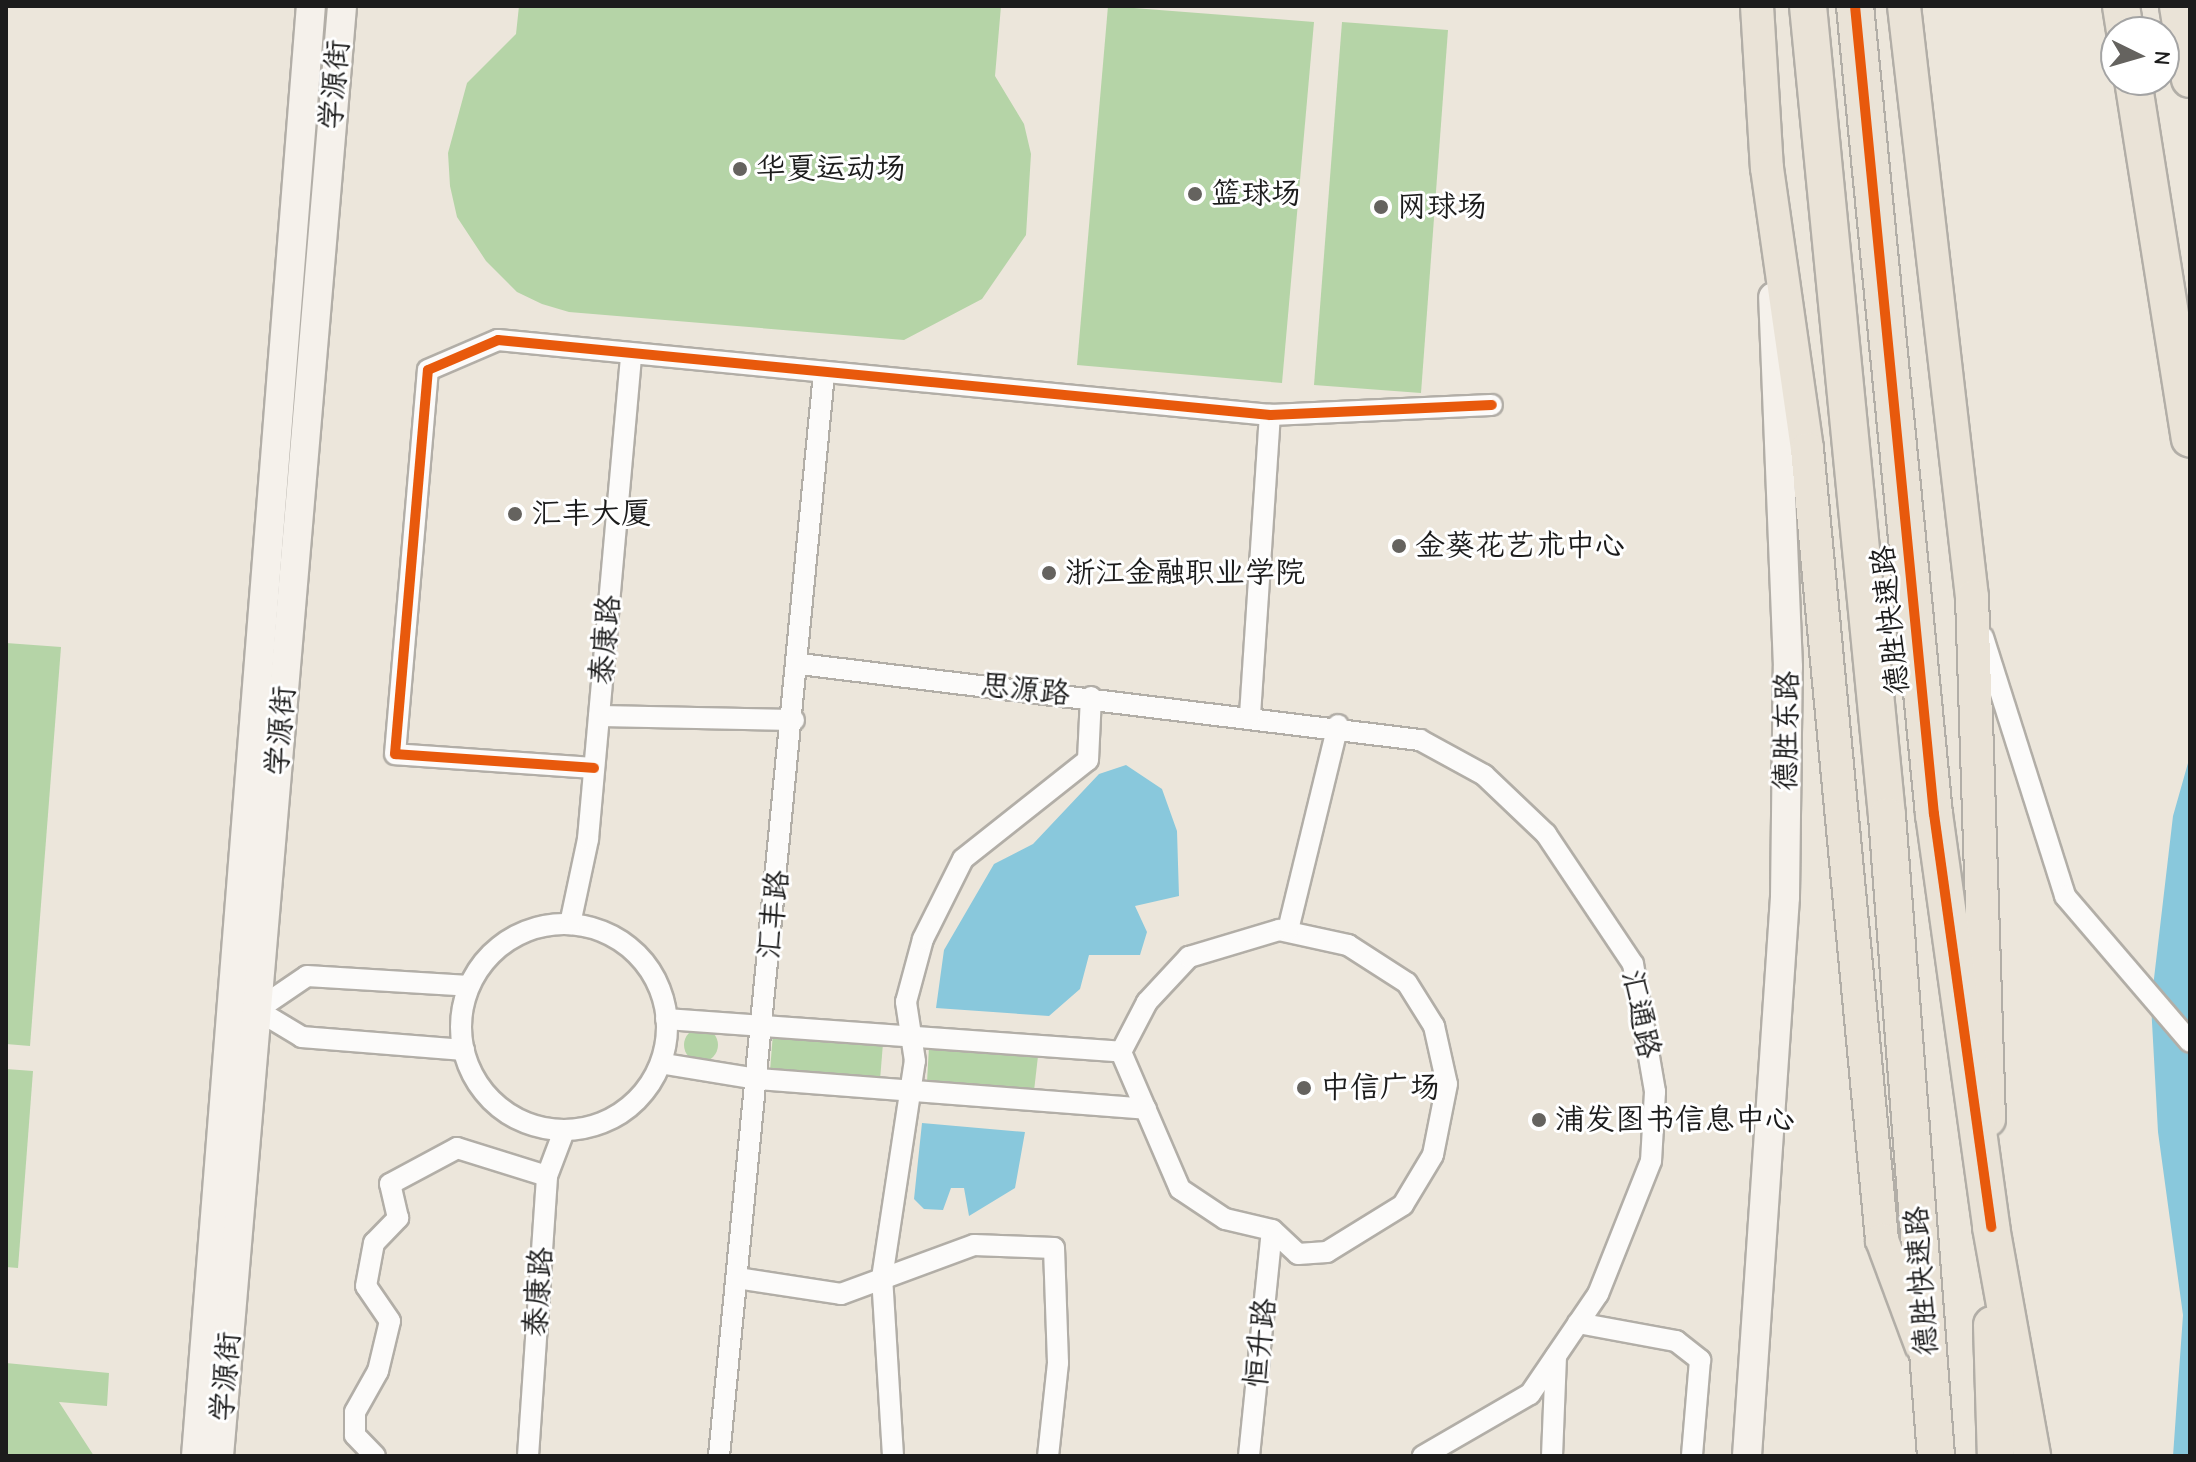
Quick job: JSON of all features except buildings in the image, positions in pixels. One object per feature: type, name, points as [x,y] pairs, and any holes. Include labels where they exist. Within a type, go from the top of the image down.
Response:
[{"type":"highway","name":"德胜快速路","points":[[1808,6],[1887,816],[1936,1456]]},
{"type":"highway","name":"德胜快速路","points":[[1855,6],[1934,814],[1991,1227]]},
{"type":"highway","points":[[2178,6],[2190,79]]},
{"type":"highway","points":[[2136,96],[2190,438]]},
{"type":"highway","points":[[1991,1227],[1996,1456]]},
{"type":"highway","points":[[1991,1227],[2032,1456]]},
{"type":"main road","points":[[196,1456],[311,6]]},
{"type":"main road","name":"学源街","points":[[219,1456],[342,6]]},
{"type":"main road","name":"德胜东路","points":[[1747,1456],[1785,897],[1788,667],[1757,6]]},
{"type":"main road","points":[[1904,6],[1972,597],[1991,1227]]},
{"type":"main road","points":[[1767,168],[1807,449],[1882,1240],[1929,1367]]},
{"type":"street","points":[[594,768],[395,754],[428,370],[498,340],[1270,415],[1492,405]]},
{"type":"street","name":"泰康路","points":[[570,924],[594,768],[631,354]]},
{"type":"street","name":"汇丰路","points":[[719,1456],[800,664],[824,373]]},
{"type":"street","points":[[1250,715],[1270,415]]},
{"type":"street","points":[[1972,597],[2065,896],[2190,1042]]},
{"type":"street","name":"思源路","points":[[800,664],[1250,715]]},
{"type":"street","points":[[893,1456],[882,1278],[915,1061],[906,1002],[923,939],[963,859],[1088,760],[1091,697]]},
{"type":"street","name":"汇通路","points":[[1250,715],[1338,725],[1420,740],[1484,775],[1546,834],[1633,964],[1655,1092],[1651,1161],[1628,1229],[1578,1323],[1530,1394],[1423,1456]]},
{"type":"street","points":[[599,716],[794,720]]},
{"type":"street","points":[[1288,930],[1338,725]]},
{"type":"street","points":[[570,924],[618,939],[643,960],[666,1019],[665,1064],[617,1116],[564,1131],[504,1113],[481,1091],[459,1031],[469,986],[498,946],[526,930],[570,924]]},
{"type":"street","points":[[1288,930],[1369,954],[1407,983],[1434,1026],[1446,1108],[1420,1179],[1380,1226],[1327,1252],[1298,1254],[1272,1230],[1225,1219],[1180,1189],[1121,1052],[1147,1002],[1189,957],[1231,939],[1288,930]]},
{"type":"street","points":[[464,1050],[302,1037],[257,1010],[307,976],[469,986]]},
{"type":"street","points":[[666,1019],[1121,1052]]},
{"type":"street","points":[[665,1064],[758,1079],[1146,1109]]},
{"type":"street","name":"泰康路","points":[[528,1456],[547,1176],[564,1131]]},
{"type":"street","points":[[375,1456],[355,1435],[355,1412],[378,1371],[390,1321],[366,1286],[374,1243],[398,1218],[390,1184],[457,1148],[547,1176]]},
{"type":"street","name":"恒升路","points":[[1249,1456],[1272,1230]]},
{"type":"street","points":[[737,1278],[841,1294],[974,1245],[1054,1248],[1058,1363],[1048,1456]]},
{"type":"street","points":[[1578,1323],[1676,1341],[1700,1360],[1692,1456]]},
{"type":"street","points":[[1552,1456],[1556,1356]]},
{"type":"green space","name":"华夏运动场","points":[[519,6],[1001,6],[995,76],[1024,124],[1031,154],[1026,235],[982,299],[904,340],[569,312],[542,304],[517,292],[486,261],[457,217],[450,186],[448,153],[467,83],[516,34]]},
{"type":"green space","name":"篮球场","points":[[1108,6],[1314,22],[1282,383],[1077,365]]},
{"type":"green space","name":"网球场","points":[[1342,22],[1448,30],[1421,393],[1314,385]]},
{"type":"green space","points":[[6,643],[61,647],[30,1046],[6,1044]]},
{"type":"green space","points":[[701,1028],[713,1033],[718,1045],[713,1057],[701,1062],[689,1057],[684,1045],[689,1033]]},
{"type":"green space","points":[[773,1033],[883,1043],[880,1080],[770,1071]]},
{"type":"green space","points":[[929,1047],[1038,1056],[1034,1091],[927,1082]]},
{"type":"green space","points":[[6,1069],[33,1071],[18,1268],[6,1267]]},
{"type":"green space","points":[[6,1363],[109,1373],[107,1406],[59,1402],[94,1456],[6,1456]]},
{"type":"water","points":[[2190,756],[2190,1456],[2173,1456],[2183,1315],[2158,1132],[2151,1004],[2173,816]]},
{"type":"water","points":[[1126,765],[1162,789],[1177,831],[1179,896],[1135,906],[1147,932],[1140,955],[1089,955],[1080,989],[1049,1016],[936,1008],[944,950],[994,864],[1033,844],[1099,774]]},
{"type":"water","points":[[922,1123],[1025,1132],[1015,1188],[969,1216],[964,1188],[951,1188],[943,1210],[924,1209],[914,1199]]},
{"type":"cycle path","points":[[1855,6],[1934,814],[1991,1227]]},
{"type":"cycle path","points":[[594,768],[395,754],[428,370],[498,340],[1270,415],[1492,405]]},
{"type":"place","name":"华夏运动场","points":[[740,169]]},
{"type":"place","name":"篮球场","points":[[1195,194]]},
{"type":"place","name":"网球场","points":[[1381,207]]},
{"type":"place","name":"汇丰大厦","points":[[515,514]]},
{"type":"place","name":"金葵花艺术中心","points":[[1399,546]]},
{"type":"place","name":"浙江金融职业学院","points":[[1049,573]]},
{"type":"place","name":"中信广场","points":[[1304,1088]]},
{"type":"place","name":"浦发图书信息中心","points":[[1539,1120]]}]
